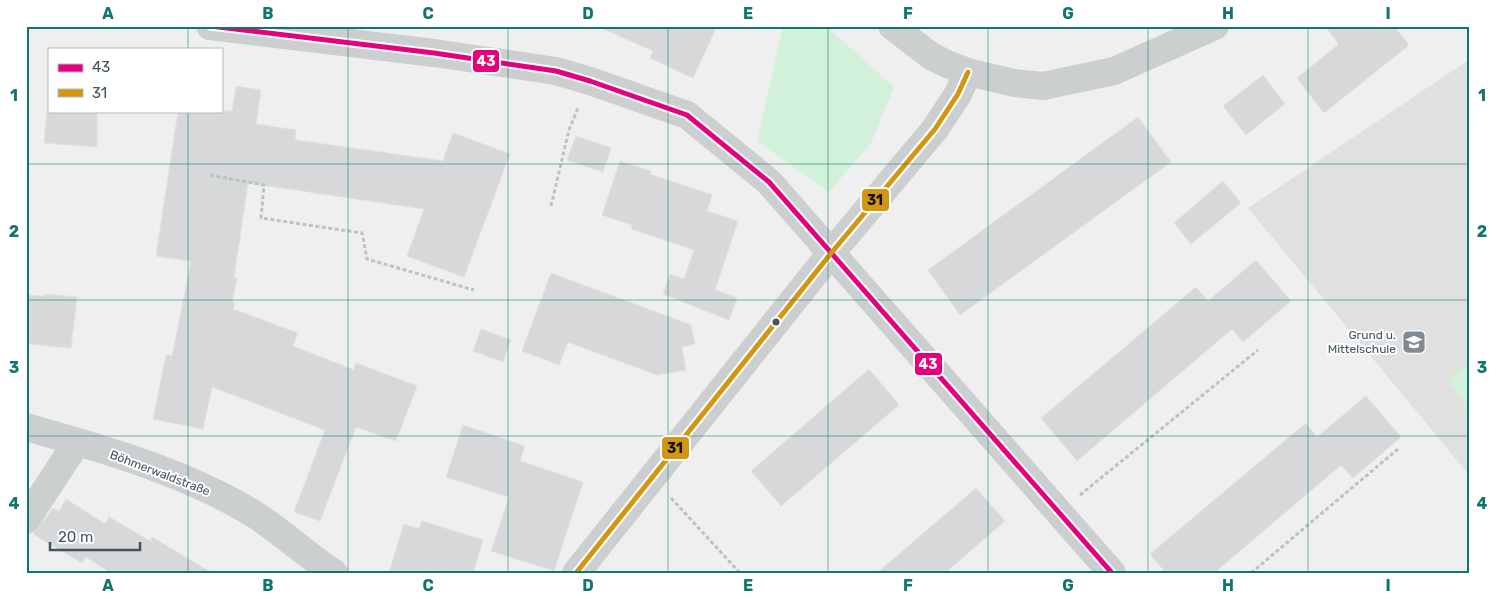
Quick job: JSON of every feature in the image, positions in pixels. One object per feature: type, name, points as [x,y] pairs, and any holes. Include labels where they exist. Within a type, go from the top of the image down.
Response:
[{"type":"street","points":[[210,26],[434,53],[556,71],[687,115],[769,182],[1112,573]]},
{"type":"street","points":[[892,26],[931,56],[968,72],[1014,83],[1043,86],[1114,71],[1215,26]]},
{"type":"street","points":[[576,573],[832,252],[935,130],[958,94],[968,72]]},
{"type":"street","name":"Böhmerwaldstraße","points":[[26,427],[137,461],[203,488],[255,515],[334,573]]},
{"type":"street","points":[[26,520],[77,442]]},
{"type":"path","points":[[552,206],[569,130],[590,81]]},
{"type":"path","points":[[210,175],[264,185],[261,218],[362,232],[367,259],[474,290]]},
{"type":"path","points":[[1060,512],[1258,350]]},
{"type":"path","points":[[1250,573],[1398,449]]},
{"type":"path","points":[[652,476],[740,573]]},
{"type":"shaded area","name":"Grund u. Mittelschule","points":[[1470,59],[1470,476],[1248,208]]},
{"type":"green space","points":[[783,26],[826,26],[894,87],[871,143],[829,192],[757,141]]},
{"type":"green space","points":[[1470,363],[1470,411],[1447,379]]},
{"type":"building","points":[[597,26],[717,26],[693,78],[650,58],[653,51]]},
{"type":"building","points":[[1325,26],[1394,26],[1409,45],[1324,113],[1297,78],[1339,44]]},
{"type":"building","points":[[1263,75],[1285,104],[1246,135],[1223,106]]},
{"type":"building","points":[[236,86],[261,90],[256,124],[296,130],[295,140],[443,161],[453,133],[510,154],[464,277],[407,256],[424,209],[248,183],[234,277],[237,278],[232,302],[235,303],[233,309],[298,333],[293,346],[354,370],[356,363],[417,386],[396,441],[356,427],[320,521],[294,512],[325,430],[212,387],[203,429],[153,419],[166,355],[172,356],[191,261],[156,256],[178,112],[232,111]]},
{"type":"building","points":[[47,111],[97,112],[97,147],[44,143]]},
{"type":"building","points":[[1138,117],[1171,162],[960,315],[928,270]]},
{"type":"building","points":[[576,136],[611,148],[603,172],[567,160]]},
{"type":"building","points":[[620,161],[651,171],[650,174],[712,195],[707,211],[738,221],[715,290],[737,298],[729,320],[663,294],[670,274],[684,279],[694,250],[631,229],[632,225],[602,215]]},
{"type":"building","points":[[1223,181],[1241,203],[1191,244],[1174,223]]},
{"type":"building","points":[[1256,260],[1291,301],[1243,342],[1232,329],[1077,461],[1041,418],[1196,287],[1208,301]]},
{"type":"building","points":[[551,273],[691,325],[695,344],[682,347],[686,370],[657,375],[568,342],[559,365],[522,351]]},
{"type":"building","points":[[45,294],[77,297],[71,348],[29,344],[29,338],[26,338],[26,295],[45,296]]},
{"type":"building","points":[[481,329],[511,340],[503,362],[473,351]]},
{"type":"building","points":[[869,369],[899,405],[781,506],[751,471]]},
{"type":"building","points":[[1366,396],[1401,437],[1353,478],[1341,465],[1214,573],[1166,573],[1150,554],[1306,423],[1317,437]]},
{"type":"building","points":[[463,425],[525,446],[520,461],[583,482],[554,571],[491,551],[509,497],[446,477]]},
{"type":"building","points":[[976,488],[1005,521],[945,573],[877,573]]},
{"type":"building","points":[[66,499],[105,524],[109,517],[150,541],[152,537],[212,573],[111,573],[86,557],[82,563],[33,534],[53,508],[59,511]]},
{"type":"building","points":[[422,521],[483,540],[473,573],[389,573],[404,524],[419,529]]},
{"type":"transit line","name":"43","points":[[210,26],[434,53],[556,71],[687,115],[769,182],[1112,573]]},
{"type":"transit line","name":"31","points":[[576,573],[832,252],[935,129],[958,94],[968,72]]},
{"type":"place","name":"Grund u. Mittelschule","points":[[1414,342]]}]
